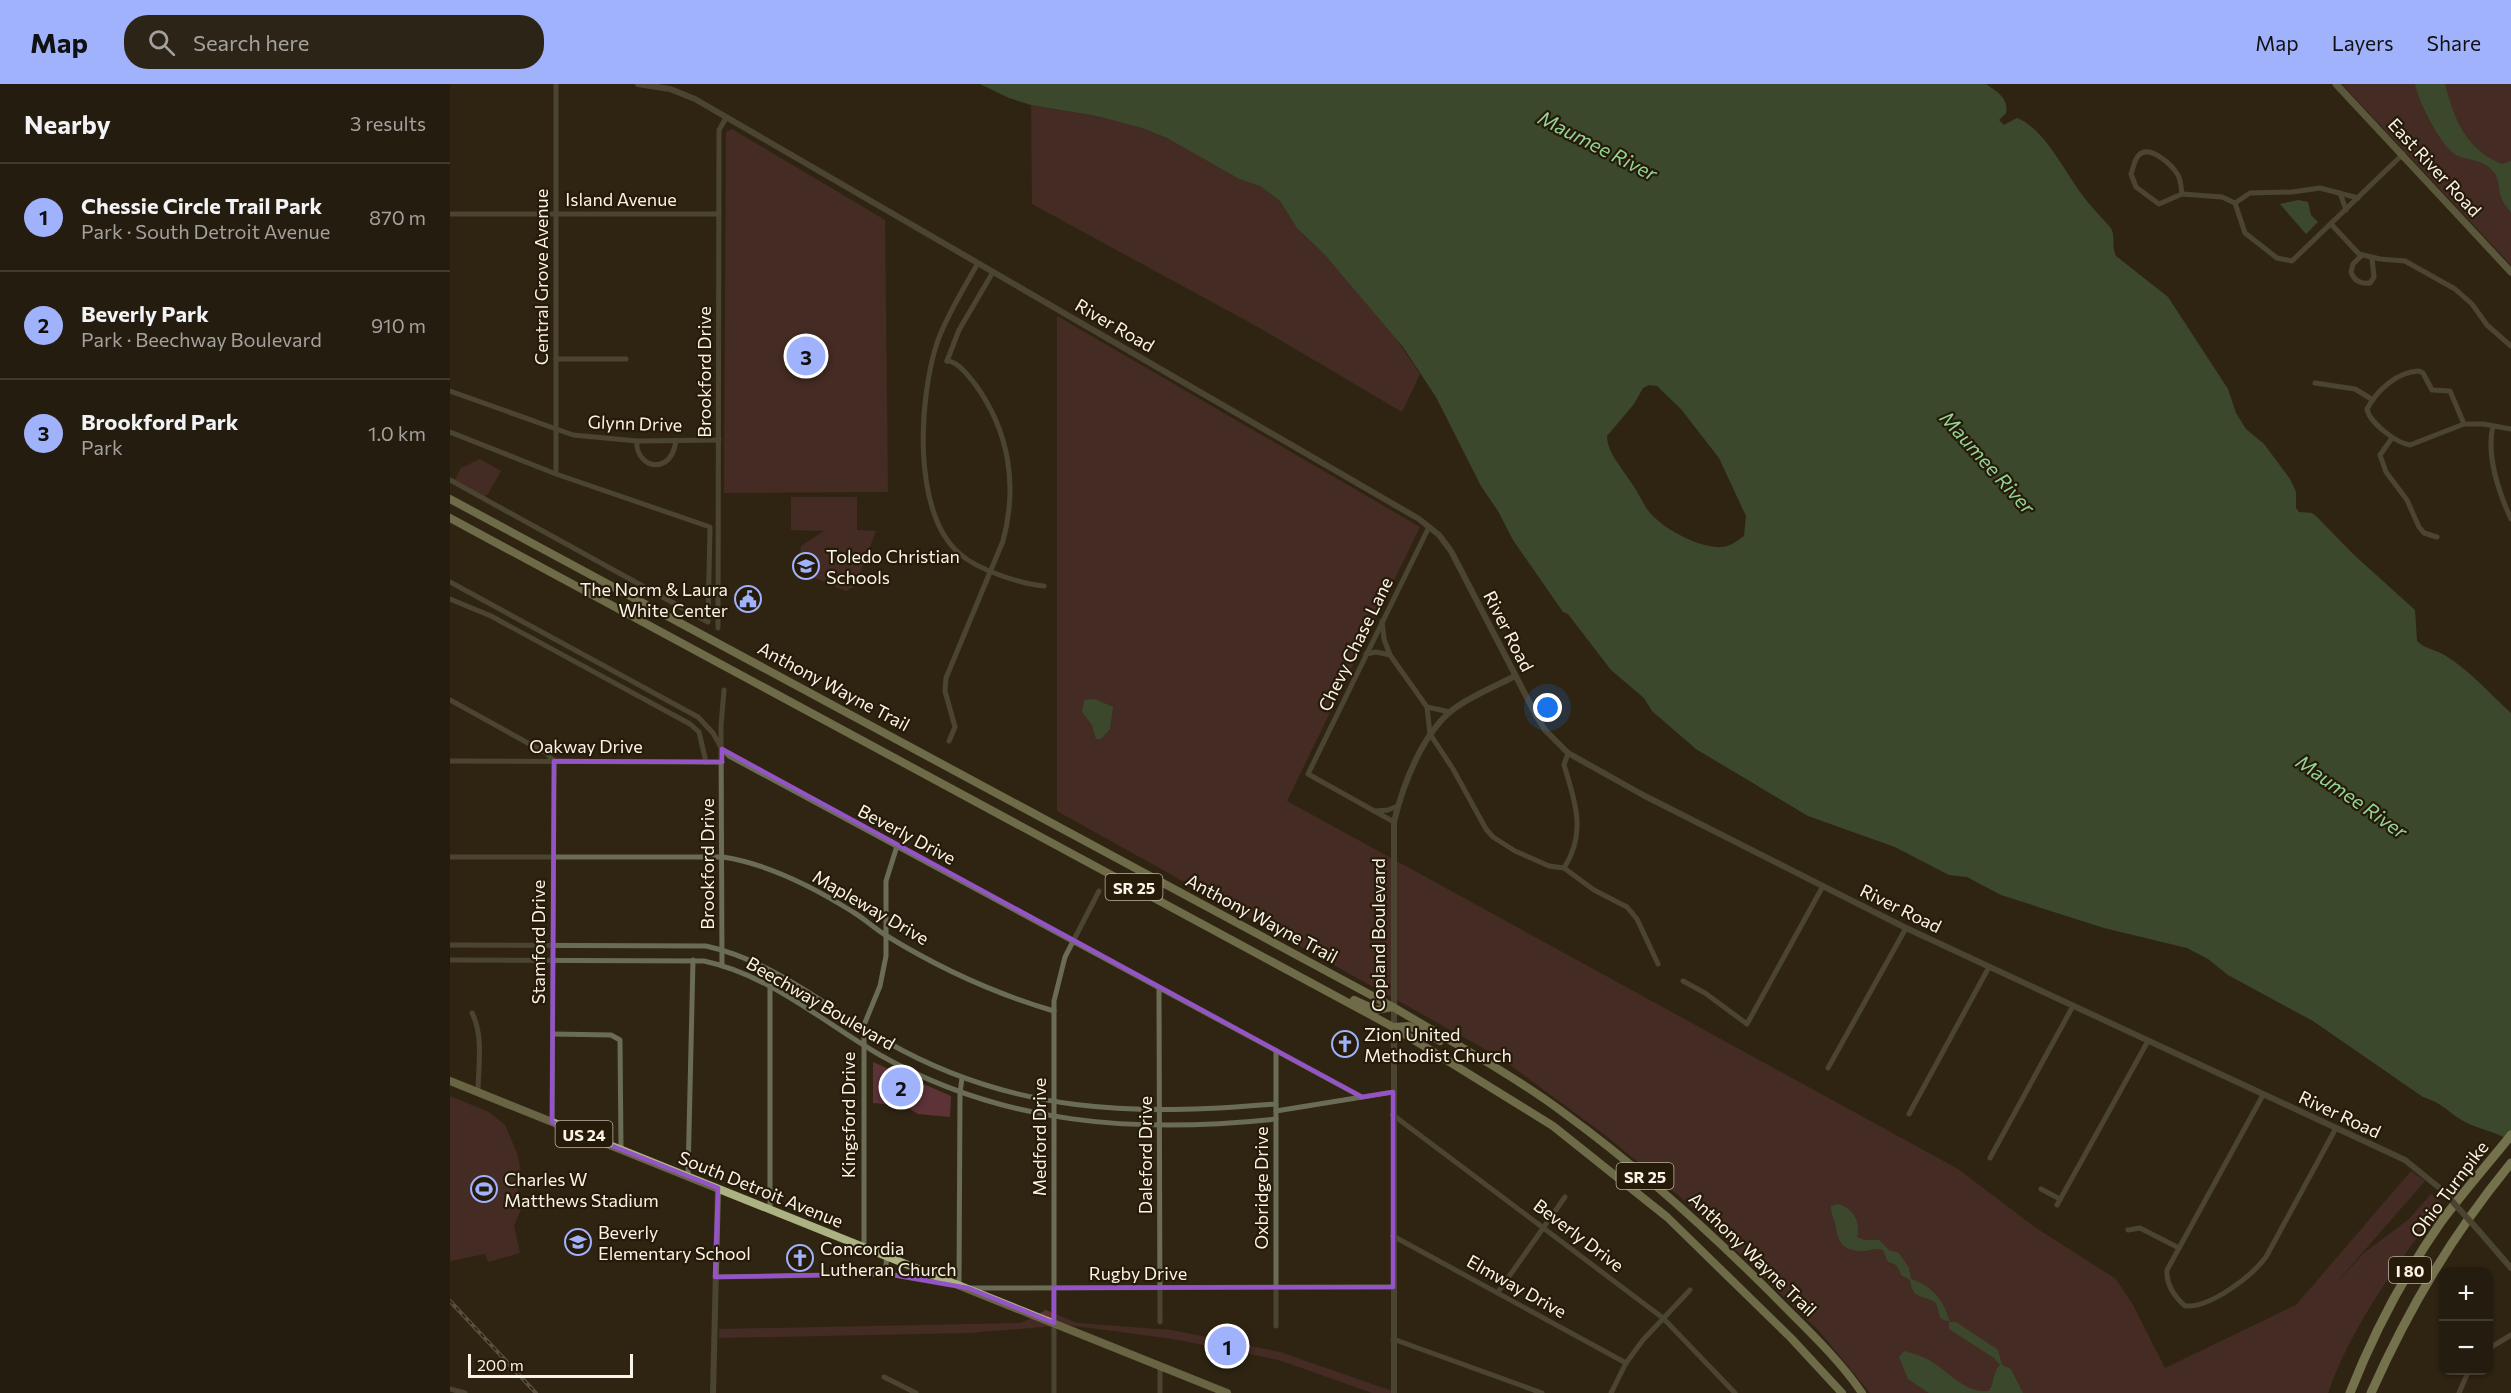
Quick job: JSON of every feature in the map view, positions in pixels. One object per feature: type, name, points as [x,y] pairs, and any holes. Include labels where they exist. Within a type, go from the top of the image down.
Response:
[{"type":"highway","name":"Anthony Wayne Trail","points":[[450,499],[1393,1007],[1492,1066],[1562,1111],[1641,1172],[1723,1245],[1815,1338],[1862,1393]]},
{"type":"highway","points":[[450,505],[509,531]]},
{"type":"highway","name":"Anthony Wayne Trail","points":[[450,518],[1393,1027],[1553,1126],[1667,1217],[1791,1338],[1842,1393]]},
{"type":"highway","points":[[1312,983],[1376,1010],[1393,1007]]},
{"type":"highway","points":[[1393,1027],[1409,1026],[1492,1066]]},
{"type":"highway","name":"Ohio Turnpike","points":[[2350,1393],[2376,1330],[2407,1275],[2442,1221],[2511,1135]]},
{"type":"highway","name":"Ohio Turnpike","points":[[2371,1393],[2397,1335],[2425,1283],[2509,1165]]},
{"type":"main road","name":"East River Road","points":[[2336,84],[2511,272]]},
{"type":"main road","name":"South Detroit Avenue","points":[[450,1082],[1227,1393]]},
{"type":"street","name":"Central Grove Avenue","points":[[556,84],[556,470]]},
{"type":"street","name":"River Road","points":[[638,84],[684,93],[1429,527],[1451,551],[1545,730],[1568,753],[1643,795],[1905,928],[2404,1160],[2442,1190],[2511,1268]]},
{"type":"street","name":"Brookford Drive","points":[[718,628],[719,130],[726,118]]},
{"type":"street","points":[[2182,194],[2179,176],[2167,163],[2146,152],[2138,156],[2131,178],[2145,194],[2159,204],[2182,194],[2222,197],[2235,203],[2245,233],[2282,261],[2292,261],[2403,154]]},
{"type":"street","points":[[2235,203],[2250,193],[2292,192],[2320,188],[2358,198]]},
{"type":"street","points":[[2340,193],[2346,210]]},
{"type":"street","name":"Island Avenue","points":[[450,214],[719,214]]},
{"type":"street","points":[[2331,224],[2362,255],[2404,261],[2455,289],[2472,304],[2487,325],[2511,346]]},
{"type":"street","points":[[2362,255],[2353,264],[2351,272],[2355,279],[2362,283],[2370,283],[2374,278],[2372,258]]},
{"type":"street","points":[[978,263],[948,316],[931,367],[924,431],[926,472],[932,508],[946,537],[958,553],[973,564],[1028,584],[1044,586]]},
{"type":"street","points":[[947,361],[958,330],[993,272]]},
{"type":"street","points":[[556,359],[626,359]]},
{"type":"street","points":[[931,367],[939,362],[952,361],[968,375],[991,409],[1009,463],[1011,487],[1008,523],[992,571],[946,678],[945,691],[955,727],[949,741]]},
{"type":"street","points":[[2464,424],[2450,391],[2432,390],[2421,372],[2409,372],[2397,376],[2367,409],[2368,414],[2392,438],[2405,445],[2419,443],[2464,424],[2511,429]]},
{"type":"street","points":[[2315,383],[2355,389],[2373,400]]},
{"type":"street","name":"Glynn Drive","points":[[450,391],[556,430],[595,439],[719,440]]},
{"type":"street","points":[[2493,426],[2492,453],[2499,487],[2511,519]]},
{"type":"street","points":[[450,432],[556,474],[710,527],[708,622],[450,480]]},
{"type":"street","points":[[2392,438],[2380,455],[2385,472],[2407,500],[2419,527],[2436,537]]},
{"type":"street","points":[[637,441],[636,449],[639,457],[647,463],[658,464],[670,457],[676,441]]},
{"type":"street","name":"Chevy Chase Lane","points":[[1374,811],[1308,774],[1429,527]]},
{"type":"street","name":"Beverly Drive","points":[[450,582],[698,717],[718,739],[722,750],[729,756],[1362,1097]]},
{"type":"street","points":[[450,599],[491,616],[690,723],[699,732],[705,762]]},
{"type":"street","points":[[1382,621],[1384,639],[1390,655],[1427,706],[1430,734],[1453,769],[1480,821],[1493,837],[1534,860],[1549,866],[1564,868],[1594,890],[1632,912],[1658,964]]},
{"type":"street","points":[[1366,655],[1376,652],[1390,655]]},
{"type":"street","name":"Copland Boulevard","points":[[1394,1393],[1394,822],[1406,783],[1430,734],[1457,706],[1515,676]]},
{"type":"street","name":"Brookford Drive","points":[[722,966],[724,690]]},
{"type":"street","points":[[450,700],[546,753],[554,761]]},
{"type":"street","points":[[1427,706],[1450,712]]},
{"type":"street","points":[[1564,868],[1571,857],[1577,834],[1574,797],[1564,765],[1568,753]]},
{"type":"street","name":"Oakway Drive","points":[[450,761],[722,762]]},
{"type":"street","name":"Stamford Drive","points":[[552,1122],[554,761]]},
{"type":"street","points":[[1374,811],[1388,810],[1398,806]]},
{"type":"street","points":[[1374,811],[1394,822]]},
{"type":"street","name":"Kingsford Drive","points":[[864,1246],[863,1028],[866,1014],[880,986],[886,956],[886,881],[897,846]]},
{"type":"street","name":"Mapleway Drive","points":[[450,857],[723,857],[741,860],[802,885],[855,913],[886,936],[984,987],[1054,1011]]},
{"type":"street","points":[[1683,981],[1747,1024],[1823,886]]},
{"type":"street","name":"Medford Drive","points":[[1054,1393],[1054,1011],[1060,972],[1073,940],[1099,891]]},
{"type":"street","points":[[1828,1068],[1905,928]]},
{"type":"street","name":"Beechway Boulevard","points":[[450,945],[690,945],[722,950],[770,971],[909,1054],[962,1078],[997,1090],[1054,1103],[1100,1108],[1276,1107],[1393,1092]]},
{"type":"street","name":"Beechway Boulevard","points":[[450,960],[693,960],[722,966],[770,988],[902,1067],[960,1093],[993,1104],[1054,1118],[1099,1123],[1203,1124],[1276,1119]]},
{"type":"street","points":[[688,1176],[693,960]]},
{"type":"street","points":[[1909,1114],[1989,967]]},
{"type":"street","points":[[770,971],[770,1209]]},
{"type":"street","name":"Daleford Drive","points":[[1159,987],[1160,1322]]},
{"type":"street","points":[[1990,1158],[2073,1006]]},
{"type":"street","points":[[472,1013],[478,1035],[478,1093]]},
{"type":"street","points":[[553,1034],[610,1035],[620,1040],[621,1149]]},
{"type":"street","points":[[2041,1189],[2059,1202],[2148,1041]]},
{"type":"street","name":"Oxbridge Drive","points":[[1276,1050],[1276,1326]]},
{"type":"street","points":[[959,1284],[962,1078]]},
{"type":"street","points":[[2262,1095],[2167,1270],[2169,1283],[2185,1306],[2201,1305],[2257,1268],[2266,1257],[2336,1128]]},
{"type":"street","name":"Beverly Drive","points":[[1393,1115],[1663,1318],[1735,1393]]},
{"type":"street","points":[[713,1393],[717,1188]]},
{"type":"street","points":[[1498,1292],[1565,1197]]},
{"type":"street","points":[[2128,1230],[2140,1228],[2179,1248]]},
{"type":"street","name":"Elmway Drive","points":[[1393,1236],[1626,1363]]},
{"type":"street","points":[[885,1274],[887,1255]]},
{"type":"street","name":"Rugby Drive","points":[[715,1277],[885,1274],[968,1288],[1393,1287]]},
{"type":"street","points":[[1611,1393],[1626,1363],[1663,1318],[1690,1290]]},
{"type":"street","points":[[2493,1346],[2511,1335]]},
{"type":"street","points":[[1394,1339],[1542,1393]]},
{"type":"street","points":[[1160,1366],[1160,1393]]},
{"type":"street","points":[[2459,1393],[2467,1375]]},
{"type":"street","points":[[884,1377],[916,1393]]},
{"type":"street","points":[[450,1389],[465,1393]]},
{"type":"highlighted area","points":[[722,749],[1362,1097],[1393,1092],[1393,1287],[1054,1288],[1054,1323],[968,1288],[888,1274],[715,1277],[718,1188],[552,1122],[554,761],[722,762]]},
{"type":"shaded area","points":[[2342,84],[2511,84],[2511,265]]},
{"type":"shaded area","points":[[1031,105],[1097,116],[1142,128],[1167,138],[1239,179],[1260,186],[1280,201],[1297,228],[1326,256],[1386,324],[1420,374],[1402,412],[1258,327],[1032,204]]},
{"type":"shaded area","points":[[732,129],[885,220],[888,492],[724,493],[726,132]]},
{"type":"shaded area","points":[[1057,316],[1420,527],[1287,801],[1958,1169],[2036,1228],[2116,1279],[2133,1305],[2165,1368],[2296,1305],[2411,1171],[2425,1181],[2336,1283],[2364,1253],[2409,1219],[2431,1194],[2442,1203],[2378,1294],[2350,1342],[2328,1393],[1870,1393],[1819,1331],[1685,1201],[1605,1135],[1499,1057],[1057,811]]},
{"type":"shaded area","points":[[480,459],[501,471],[488,494],[484,496],[454,481],[461,468]]},
{"type":"shaded area","points":[[791,497],[857,497],[857,530],[876,531],[855,586],[846,591],[811,576],[799,566],[801,546],[824,531],[791,530]]},
{"type":"shaded area","points":[[873,1062],[951,1096],[950,1117],[918,1114],[905,1106],[873,1103]]},
{"type":"shaded area","name":"Charles W Matthews Stadium","points":[[450,1096],[489,1112],[505,1125],[517,1153],[521,1172],[515,1205],[521,1209],[514,1226],[520,1253],[488,1262],[485,1254],[450,1261]]},
{"type":"shaded area","points":[[1046,1310],[1077,1323],[1172,1330],[1280,1352],[1398,1393],[1372,1393],[1279,1360],[1173,1339],[1068,1325],[968,1333],[719,1338],[719,1329],[1021,1323]]},
{"type":"water","name":"Maumee River","points":[[980,84],[1986,84],[2006,103],[2006,113],[1999,120],[2004,125],[2017,118],[2037,132],[2054,152],[2093,209],[2111,228],[2116,256],[2168,297],[2228,389],[2236,413],[2246,429],[2264,444],[2290,479],[2296,492],[2296,508],[2299,512],[2312,513],[2317,517],[2353,554],[2415,610],[2417,641],[2455,662],[2511,713],[2511,1141],[2461,1120],[2437,1103],[2423,1097],[2313,1021],[2228,975],[2208,959],[2187,948],[2104,928],[2001,895],[1967,877],[1949,875],[1895,847],[1808,816],[1696,749],[1652,711],[1644,698],[1611,670],[1568,614],[1563,612],[1513,540],[1498,511],[1481,486],[1436,397],[1403,347],[1326,256],[1297,228],[1280,201],[1260,186],[1239,179],[1167,138],[1142,128],[1097,116],[1031,105],[1009,98]],"holes":[[[1649,385],[1657,386],[1681,409],[1719,458],[1746,516],[1744,536],[1731,544],[1723,547],[1703,545],[1681,536],[1661,523],[1647,509],[1612,454],[1607,436],[1634,404],[1643,388]]]},
{"type":"water","points":[[2415,84],[2445,84],[2457,121],[2471,142],[2479,151],[2502,164],[2511,161],[2511,213],[2502,199],[2498,180],[2493,171],[2480,162],[2456,155],[2444,143],[2425,111]]},
{"type":"water","points":[[2298,200],[2308,202],[2311,215],[2318,222],[2306,234],[2280,204]]},
{"type":"water","points":[[1095,699],[1113,707],[1110,729],[1101,739],[1096,739],[1092,725],[1082,712],[1084,700]]},
{"type":"water","points":[[1838,1204],[1855,1216],[1858,1226],[1857,1237],[1864,1240],[1879,1240],[1889,1250],[1899,1253],[1909,1268],[1911,1279],[1926,1286],[1936,1295],[1950,1322],[1956,1322],[1998,1350],[2002,1365],[2011,1369],[2023,1393],[1929,1393],[1908,1379],[1899,1357],[1904,1351],[1928,1360],[1966,1386],[1981,1391],[1989,1391],[2000,1365],[1994,1358],[1949,1329],[1949,1321],[1940,1317],[1935,1302],[1918,1296],[1913,1291],[1910,1280],[1901,1275],[1895,1265],[1888,1262],[1883,1250],[1854,1250],[1843,1245],[1831,1209],[1831,1206]]},
{"type":"railway","points":[[450,1301],[536,1393]]},
{"type":"place","name":"Brookford Park","points":[[806,356]]},
{"type":"place","name":"Toledo Christian Schools","points":[[806,566]]},
{"type":"place","name":"The Norm & Laura White Center","points":[[748,599]]},
{"type":"place","name":"Zion United Methodist Church","points":[[1345,1044]]},
{"type":"place","name":"Beverly Park","points":[[901,1087]]},
{"type":"place","name":"Charles W Matthews Stadium","points":[[484,1189]]},
{"type":"place","name":"Beverly Elementary School","points":[[578,1242]]},
{"type":"place","name":"Concordia Lutheran Church","points":[[800,1258]]},
{"type":"place","name":"Chessie Circle Trail Park","points":[[1227,1346]]}]
